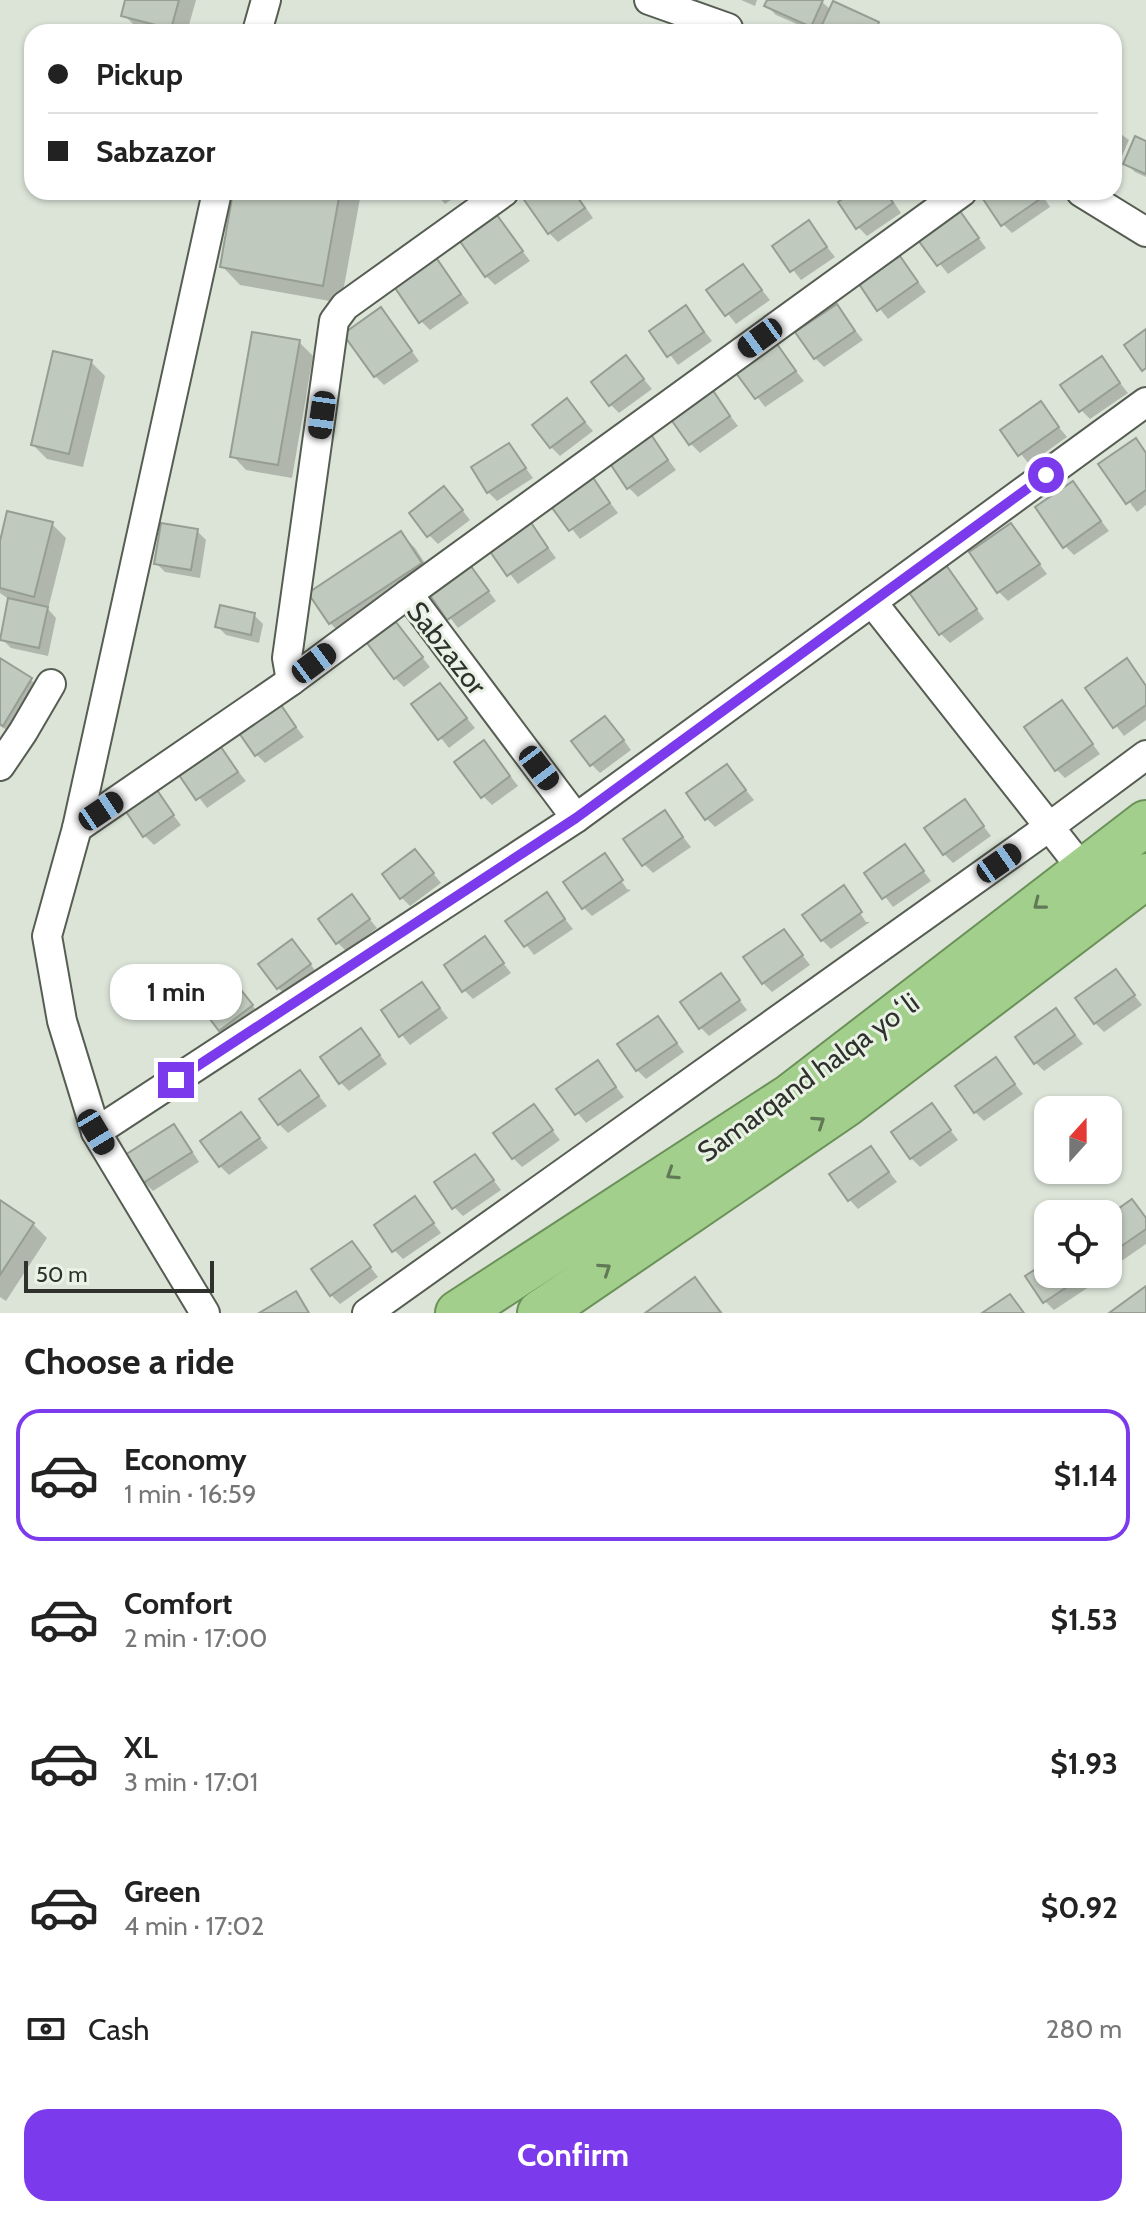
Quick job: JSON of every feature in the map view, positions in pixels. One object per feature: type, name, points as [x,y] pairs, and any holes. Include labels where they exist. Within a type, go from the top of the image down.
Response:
[{"type":"highway","name":"Samarqand halqa yoʻli","points":[[458,1313],[791,1096],[1146,823]]},
{"type":"highway","name":"Samarqand halqa yoʻli","points":[[540,1313],[846,1104],[1146,876]]},
{"type":"street","points":[[259,24],[266,0]]},
{"type":"street","points":[[649,0],[709,24]]},
{"type":"street","points":[[205,1313],[96,1132],[62,1021],[47,936],[77,828],[215,200]]},
{"type":"street","points":[[291,681],[287,658],[334,321],[345,306],[493,200]]},
{"type":"street","points":[[408,594],[951,200]]},
{"type":"street","points":[[1094,200],[1146,232]]},
{"type":"street","points":[[96,1132],[576,818],[1146,402]]},
{"type":"street","name":"Sabzazor","points":[[77,828],[291,681],[408,594],[576,818]]},
{"type":"street","points":[[872,602],[1084,871]]},
{"type":"street","points":[[0,766],[51,684]]},
{"type":"street","points":[[367,1313],[1146,755]]},
{"type":"building","points":[[125,0],[179,0],[172,24],[152,24],[121,16]]},
{"type":"building","points":[[767,0],[823,0],[812,24],[804,24],[764,6]]},
{"type":"building","points":[[833,1],[879,22],[878,24],[822,24]]},
{"type":"building","points":[[1135,136],[1146,141],[1146,174],[1123,164]]},
{"type":"building","points":[[232,200],[339,200],[323,286],[220,267]]},
{"type":"building","points":[[524,200],[580,200],[585,208],[548,234]]},
{"type":"building","points":[[891,200],[893,203],[856,229],[838,202]]},
{"type":"building","points":[[984,200],[1039,200],[1001,226]]},
{"type":"building","points":[[494,211],[523,251],[485,277],[457,237]]},
{"type":"building","points":[[960,211],[979,238],[937,266],[918,240]]},
{"type":"building","points":[[809,220],[827,247],[790,272],[772,246]]},
{"type":"building","points":[[433,253],[461,294],[419,323],[391,282]]},
{"type":"building","points":[[900,256],[918,282],[877,311],[859,284]]},
{"type":"building","points":[[743,264],[762,290],[725,316],[706,290]]},
{"type":"building","points":[[837,304],[855,331],[814,359],[795,332]]},
{"type":"building","points":[[686,305],[704,332],[667,357],[649,331]]},
{"type":"building","points":[[381,307],[412,351],[374,377],[343,334]]},
{"type":"building","points":[[1146,329],[1146,368],[1142,371],[1124,345]]},
{"type":"building","points":[[252,332],[300,340],[278,465],[230,457]]},
{"type":"building","points":[[777,344],[796,371],[755,399],[736,373]]},
{"type":"building","points":[[53,351],[92,360],[69,454],[31,445]]},
{"type":"building","points":[[626,355],[644,379],[609,406],[591,382]]},
{"type":"building","points":[[1102,356],[1120,383],[1079,412],[1060,385]]},
{"type":"building","points":[[712,389],[730,416],[689,445],[670,418]]},
{"type":"building","points":[[567,398],[585,422],[550,448],[532,425]]},
{"type":"building","points":[[1041,401],[1059,427],[1018,456],[1000,430]]},
{"type":"building","points":[[650,433],[668,460],[627,489],[609,462]]},
{"type":"building","points":[[1136,438],[1146,453],[1146,490],[1126,504],[1098,464]]},
{"type":"building","points":[[509,443],[526,468],[487,493],[471,467]]},
{"type":"building","points":[[592,476],[610,503],[569,531],[550,505]]},
{"type":"building","points":[[1073,481],[1101,521],[1063,548],[1035,507]]},
{"type":"building","points":[[444,486],[463,510],[427,537],[409,513]]},
{"type":"building","points":[[7,511],[53,522],[34,597],[0,588],[0,541]]},
{"type":"building","points":[[530,521],[548,548],[507,576],[489,550]]},
{"type":"building","points":[[161,523],[198,529],[191,570],[154,564]]},
{"type":"building","points":[[1011,523],[1040,564],[997,593],[969,552]]},
{"type":"building","points":[[401,531],[422,563],[329,624],[308,593]]},
{"type":"building","points":[[470,565],[489,591],[447,620],[429,594]]},
{"type":"building","points":[[946,565],[977,609],[939,635],[908,591]]},
{"type":"building","points":[[8,598],[48,607],[39,648],[0,640]]},
{"type":"building","points":[[220,605],[255,613],[251,635],[215,627]]},
{"type":"building","points":[[396,622],[423,657],[394,679],[367,643]]},
{"type":"building","points":[[0,658],[32,678],[3,726],[0,724]]},
{"type":"building","points":[[1127,658],[1146,686],[1146,705],[1113,728],[1085,688]]},
{"type":"building","points":[[440,683],[467,718],[438,740],[411,704]]},
{"type":"building","points":[[1062,700],[1093,744],[1055,771],[1024,727]]},
{"type":"building","points":[[279,702],[296,727],[255,756],[237,730]]},
{"type":"building","points":[[605,716],[624,740],[590,766],[571,741]]},
{"type":"building","points":[[484,740],[510,776],[481,798],[454,762]]},
{"type":"building","points":[[221,747],[238,772],[196,800],[179,775]]},
{"type":"building","points":[[727,764],[746,790],[705,820],[686,793]]},
{"type":"building","points":[[157,790],[174,815],[143,837],[125,810]]},
{"type":"building","points":[[965,799],[984,826],[943,855],[924,828]]},
{"type":"building","points":[[665,810],[683,837],[642,866],[623,839]]},
{"type":"building","points":[[905,844],[924,871],[882,899],[864,873]]},
{"type":"building","points":[[415,849],[434,873],[400,899],[382,874]]},
{"type":"building","points":[[605,853],[623,880],[582,909],[563,882]]},
{"type":"building","points":[[844,885],[862,912],[821,941],[802,915]]},
{"type":"building","points":[[547,892],[565,919],[524,947],[505,921]]},
{"type":"building","points":[[352,894],[370,919],[336,944],[318,919]]},
{"type":"building","points":[[784,929],[803,955],[762,984],[743,957]]},
{"type":"building","points":[[485,936],[504,963],[462,992],[444,965]]},
{"type":"building","points":[[292,939],[311,964],[277,989],[258,964]]},
{"type":"building","points":[[1116,969],[1135,995],[1094,1024],[1075,998]]},
{"type":"building","points":[[721,973],[740,1000],[699,1029],[680,1002]]},
{"type":"building","points":[[234,981],[253,1005],[219,1031],[200,1006]]},
{"type":"building","points":[[422,982],[440,1008],[399,1037],[381,1010]]},
{"type":"building","points":[[1056,1008],[1075,1035],[1034,1064],[1015,1037]]},
{"type":"building","points":[[658,1016],[677,1043],[636,1071],[617,1044]]},
{"type":"building","points":[[361,1028],[380,1055],[339,1084],[320,1057]]},
{"type":"building","points":[[996,1057],[1015,1084],[974,1113],[955,1086]]},
{"type":"building","points":[[598,1060],[616,1087],[575,1115],[556,1089]]},
{"type":"building","points":[[300,1070],[319,1096],[278,1125],[259,1099]]},
{"type":"building","points":[[932,1103],[951,1130],[910,1159],[891,1132]]},
{"type":"building","points":[[534,1104],[553,1130],[512,1159],[493,1133]]},
{"type":"building","points":[[241,1112],[260,1138],[219,1167],[200,1141]]},
{"type":"building","points":[[174,1124],[192,1152],[143,1183],[125,1155]]},
{"type":"building","points":[[871,1146],[889,1172],[848,1201],[829,1174]]},
{"type":"building","points":[[475,1154],[494,1180],[452,1209],[434,1182]]},
{"type":"building","points":[[415,1196],[434,1223],[392,1252],[374,1225]]},
{"type":"building","points":[[1132,1199],[1146,1218],[1146,1229],[1122,1246],[1122,1206]]},
{"type":"building","points":[[0,1200],[34,1223],[0,1275]]},
{"type":"building","points":[[352,1241],[371,1267],[330,1296],[311,1269]]},
{"type":"building","points":[[1034,1270],[1034,1288],[1065,1288],[1043,1303],[1025,1276]]},
{"type":"building","points":[[695,1277],[721,1313],[645,1313]]},
{"type":"building","points":[[1146,1286],[1146,1313],[1109,1313]]},
{"type":"building","points":[[296,1291],[309,1313],[259,1313]]},
{"type":"building","points":[[1010,1294],[1024,1313],[982,1313]]},
{"type":"route","points":[[176,1080],[576,818],[1046,475]]}]
